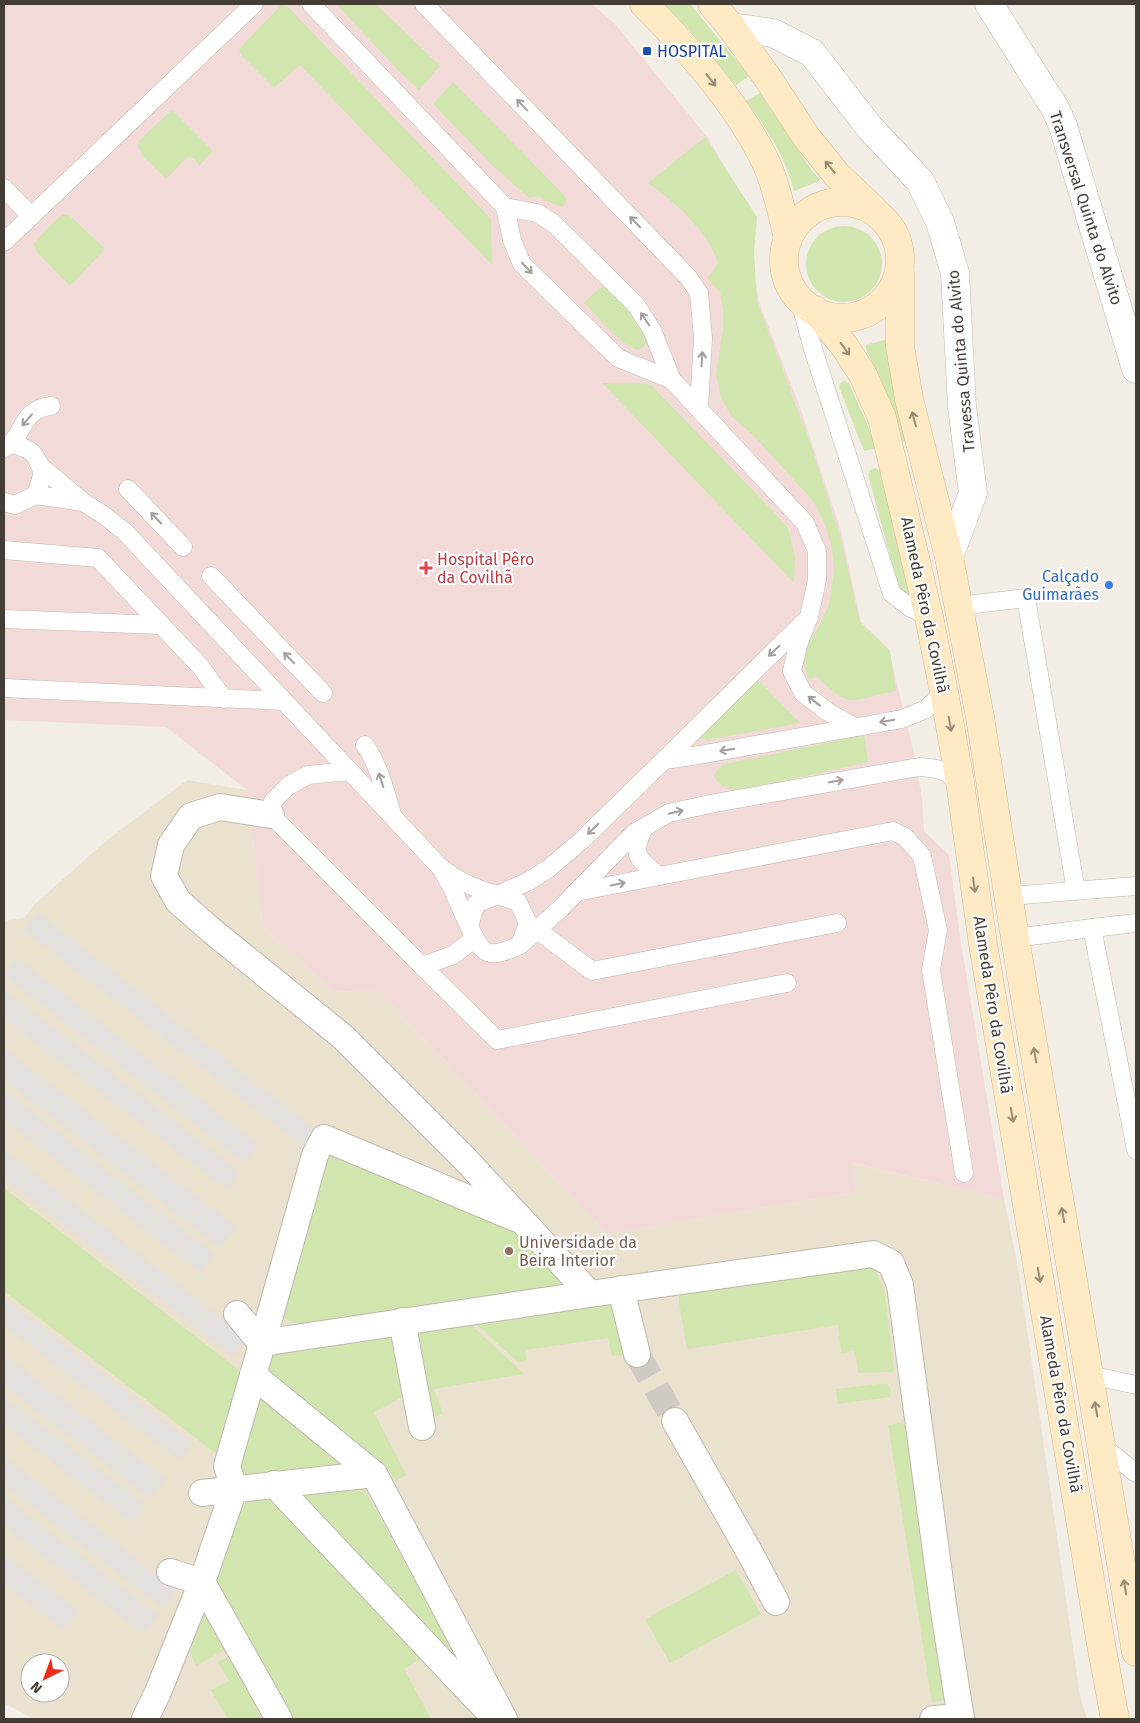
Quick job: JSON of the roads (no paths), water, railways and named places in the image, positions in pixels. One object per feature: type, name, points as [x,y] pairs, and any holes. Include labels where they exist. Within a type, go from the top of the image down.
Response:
[{"type":"main road","name":"Alameda Pêro da Covilhã","points":[[644,4],[680,40],[728,102],[751,136],[769,172],[782,210],[788,239]]},
{"type":"main road","name":"Alameda Pêro da Covilhã","points":[[712,4],[731,27],[808,138],[837,175],[891,228],[901,253],[900,346],[909,398],[949,557],[980,717],[1102,1446],[1134,1622],[1136,1652]]},
{"type":"main road","name":"Alameda Pêro da Covilhã","points":[[877,213],[853,203],[833,203],[809,212],[795,226],[788,239],[784,259],[789,284],[844,347],[863,375],[882,418],[929,617],[960,782],[982,944],[1115,1719]]},
{"type":"main road","name":"Alameda Pêro da Covilhã","points":[[808,305],[823,316],[858,317],[876,308],[886,300],[900,273]]},
{"type":"street","name":"Transversal Quinta do Alvito","points":[[989,4],[1055,108],[1063,126],[1136,368]]},
{"type":"street","name":"Travessa Quinta do Alvito","points":[[731,27],[773,33],[812,53],[870,128],[920,181],[940,222],[955,273],[962,407],[973,493],[949,557]]},
{"type":"street","points":[[271,815],[220,807],[191,816],[171,845],[164,876],[178,901],[212,931],[343,1037],[466,1160],[590,1294]]},
{"type":"street","points":[[145,1719],[158,1692],[202,1582],[234,1489],[227,1466],[315,1155],[324,1138],[522,1221]]},
{"type":"street","points":[[262,1344],[622,1289],[873,1254],[891,1263],[900,1285],[944,1611],[961,1718],[933,1719]]},
{"type":"street","points":[[622,1289],[637,1354]]},
{"type":"street","points":[[237,1314],[262,1344]]},
{"type":"street","points":[[402,1322],[422,1427]]},
{"type":"street","points":[[253,1376],[374,1474],[504,1719]]},
{"type":"street","points":[[675,1421],[750,1552],[776,1602]]},
{"type":"street","points":[[202,1493],[374,1474]]},
{"type":"street","points":[[274,1484],[496,1719]]},
{"type":"street","points":[[170,1572],[202,1582],[279,1719]]},
{"type":"lane","points":[[4,242],[254,4]]},
{"type":"lane","points":[[311,4],[505,207],[512,240],[522,264],[618,358],[672,380]]},
{"type":"lane","points":[[424,4],[681,270],[699,293],[703,338],[699,408]]},
{"type":"lane","points":[[4,188],[31,216]]},
{"type":"lane","points":[[505,207],[535,213],[553,223],[636,305],[652,330],[672,380],[805,522],[817,551],[816,580],[808,617],[798,645],[792,671],[803,693],[828,712],[855,727]]},
{"type":"lane","points":[[512,240],[515,226],[520,219],[535,213]]},
{"type":"lane","points":[[808,305],[813,349],[892,594],[911,608],[929,617]]},
{"type":"lane","points":[[630,363],[643,362],[649,359],[658,343]]},
{"type":"lane","points":[[36,495],[43,473],[33,452],[26,447],[8,446],[25,419],[41,407],[51,406]]},
{"type":"lane","points":[[40,466],[83,502],[105,516],[124,532],[439,866],[454,878],[474,888],[518,902],[533,926],[592,971],[837,923]]},
{"type":"lane","points":[[128,489],[183,547]]},
{"type":"lane","points":[[4,502],[15,505],[36,495],[83,502]]},
{"type":"lane","points":[[4,550],[98,558],[200,666],[224,699]]},
{"type":"lane","points":[[211,576],[323,693]]},
{"type":"lane","points":[[958,606],[1026,598],[1076,891]]},
{"type":"lane","points":[[422,966],[453,955],[471,932],[476,904],[527,882],[548,869],[582,840],[808,617]]},
{"type":"lane","points":[[4,619],[161,625]]},
{"type":"lane","points":[[4,688],[284,701]]},
{"type":"lane","points":[[664,760],[902,719],[926,708],[944,692]]},
{"type":"lane","points":[[365,745],[380,774],[393,816]]},
{"type":"lane","points":[[439,866],[452,886],[478,947],[491,953],[500,954],[520,944],[533,926],[576,892],[634,833],[669,813],[715,802],[919,767],[946,771],[960,782]]},
{"type":"lane","points":[[350,771],[308,775],[288,786],[273,801],[271,815],[497,1040],[786,983]]},
{"type":"lane","points":[[644,827],[636,842],[636,853],[646,866],[659,876]]},
{"type":"lane","points":[[576,892],[893,831],[906,837],[922,856],[938,930],[931,970],[964,1173]]},
{"type":"lane","points":[[1009,896],[1136,886]]},
{"type":"lane","points":[[1016,938],[1136,923]]},
{"type":"lane","points":[[1092,928],[1136,1150]]},
{"type":"lane","points":[[1090,1375],[1136,1385]]},
{"type":"lane","points":[[1102,1446],[1136,1472]]},
{"type":"tunnel","points":[[637,1354],[675,1421]]},
{"type":"place","name":"HOSPITAL","points":[[647,51]]},
{"type":"place","name":"Hospital Pêro da Covilhã","points":[[426,568]]},
{"type":"place","name":"Calçado Guimarães","points":[[1109,585]]},
{"type":"place","name":"Universidade da Beira Interior","points":[[509,1251]]}]
